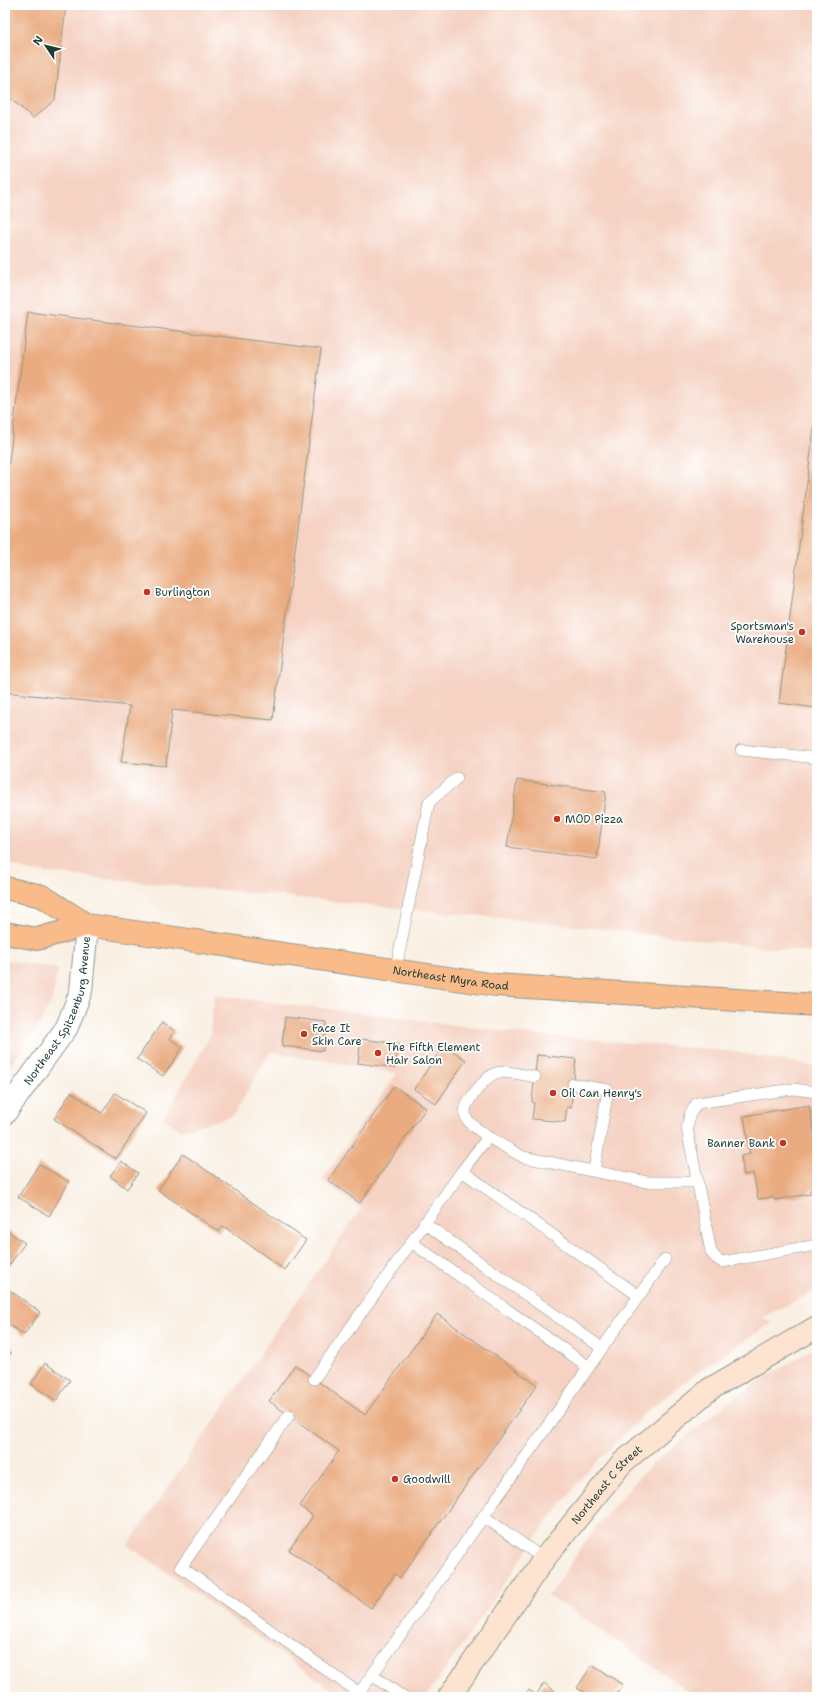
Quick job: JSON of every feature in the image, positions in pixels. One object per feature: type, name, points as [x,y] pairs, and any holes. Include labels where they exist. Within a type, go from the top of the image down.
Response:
[{"type":"highway","name":"Northeast Myra Road","points":[[5,888],[42,896],[87,925]]},
{"type":"highway","name":"Northeast Myra Road","points":[[5,933],[37,939],[87,925],[396,969],[496,985],[806,1004]]},
{"type":"highway","points":[[806,1004],[817,1013]]},
{"type":"main road","name":"Northeast C Street","points":[[449,1697],[544,1559],[622,1463],[710,1389],[817,1327]]},
{"type":"street","name":"Northeast Spitzenburg Avenue","points":[[5,1113],[67,1028],[81,991],[87,925]]},
{"type":"lane","points":[[741,750],[817,758]]},
{"type":"lane","points":[[396,969],[430,802],[457,778]]},
{"type":"lane","points":[[535,1077],[508,1072],[494,1073],[486,1079],[467,1103],[464,1113],[467,1120],[488,1137],[523,1157],[647,1182],[697,1182]]},
{"type":"lane","points":[[573,1084],[608,1090],[594,1171]]},
{"type":"lane","points":[[817,1092],[793,1089],[696,1103],[690,1114],[687,1128],[711,1252],[716,1258],[722,1262],[817,1245]]},
{"type":"lane","points":[[314,1379],[424,1223],[488,1137]]},
{"type":"lane","points":[[462,1171],[639,1296]]},
{"type":"lane","points":[[424,1223],[602,1348]]},
{"type":"lane","points":[[411,1242],[589,1367]]},
{"type":"lane","points":[[289,1415],[181,1568],[359,1693],[665,1259]]},
{"type":"lane","points":[[483,1516],[544,1559]]},
{"type":"lane","points":[[372,1675],[403,1697]]},
{"type":"shaded area","points":[[5,5],[817,5],[817,953],[510,919],[30,871],[5,863]]},
{"type":"shaded area","points":[[5,960],[58,969],[52,1001],[38,1027],[5,1073]]},
{"type":"shaded area","points":[[214,995],[536,1035],[731,1051],[817,1067],[817,1290],[763,1317],[772,1323],[706,1366],[647,1411],[586,1473],[540,1532],[426,1697],[342,1697],[128,1545],[361,1208],[322,1180],[397,1073],[270,1052],[233,1116],[181,1130],[163,1118],[210,1036]]},
{"type":"shaded area","points":[[817,1346],[817,1697],[697,1697],[571,1609],[548,1596],[597,1525],[650,1466],[738,1394]]},
{"type":"building","points":[[5,5],[66,5],[55,100],[33,118],[11,99],[5,98]]},
{"type":"building","name":"Burlington","points":[[28,312],[321,349],[273,720],[172,710],[166,766],[121,762],[130,706],[5,692],[5,492]]},
{"type":"building","name":"Sportsman's Warehouse","points":[[817,412],[817,708],[779,703]]},
{"type":"building","name":"MOD Pizza","points":[[517,780],[606,792],[597,859],[507,847]]},
{"type":"building","name":"Face It Skin Care","points":[[285,1017],[326,1022],[323,1051],[282,1046]]},
{"type":"building","points":[[162,1022],[175,1031],[170,1039],[183,1047],[163,1076],[137,1059]]},
{"type":"building","name":"The Fifth Element Hair Salon","points":[[361,1039],[399,1044],[395,1068],[358,1063]]},
{"type":"building","points":[[444,1045],[466,1060],[436,1104],[414,1089]]},
{"type":"building","name":"Oil Can Henry's","points":[[537,1055],[576,1059],[571,1108],[567,1107],[565,1122],[532,1119],[534,1103],[532,1102]]},
{"type":"building","points":[[394,1086],[426,1108],[360,1203],[328,1180]]},
{"type":"building","points":[[71,1092],[102,1113],[115,1093],[146,1113],[116,1159],[54,1119]]},
{"type":"building","name":"Banner Bank","points":[[809,1105],[814,1131],[817,1130],[817,1189],[810,1190],[810,1194],[774,1200],[773,1197],[758,1199],[753,1173],[744,1175],[741,1156],[750,1154],[744,1116]]},
{"type":"building","points":[[183,1154],[306,1240],[285,1270],[223,1226],[219,1232],[158,1190]]},
{"type":"building","points":[[121,1161],[138,1173],[127,1189],[110,1176]]},
{"type":"building","points":[[39,1164],[69,1182],[49,1216],[18,1197]]},
{"type":"building","points":[[5,1229],[25,1243],[5,1271]]},
{"type":"building","points":[[8,1289],[40,1312],[24,1335],[5,1322],[5,1294]]},
{"type":"building","name":"Goodwill","points":[[437,1314],[537,1385],[400,1578],[395,1574],[371,1608],[289,1550],[313,1516],[300,1506],[339,1451],[269,1401],[295,1365],[365,1415]]},
{"type":"building","points":[[5,1350],[11,1353],[5,1362]]},
{"type":"building","points":[[45,1363],[70,1380],[56,1401],[31,1384]]},
{"type":"building","points":[[592,1665],[623,1685],[614,1697],[592,1697],[577,1688]]},
{"type":"building","points":[[544,1683],[563,1697],[525,1697],[529,1690],[536,1695]]},
{"type":"place","name":"Burlington","points":[[147,592]]},
{"type":"place","name":"Sportsman's Warehouse","points":[[802,632]]},
{"type":"place","name":"MOD Pizza","points":[[557,819]]},
{"type":"place","name":"Face It Skin Care","points":[[304,1034]]},
{"type":"place","name":"The Fifth Element Hair Salon","points":[[378,1053]]},
{"type":"place","name":"Oil Can Henry's","points":[[553,1093]]},
{"type":"place","name":"Banner Bank","points":[[783,1143]]},
{"type":"place","name":"Goodwill","points":[[395,1479]]}]
